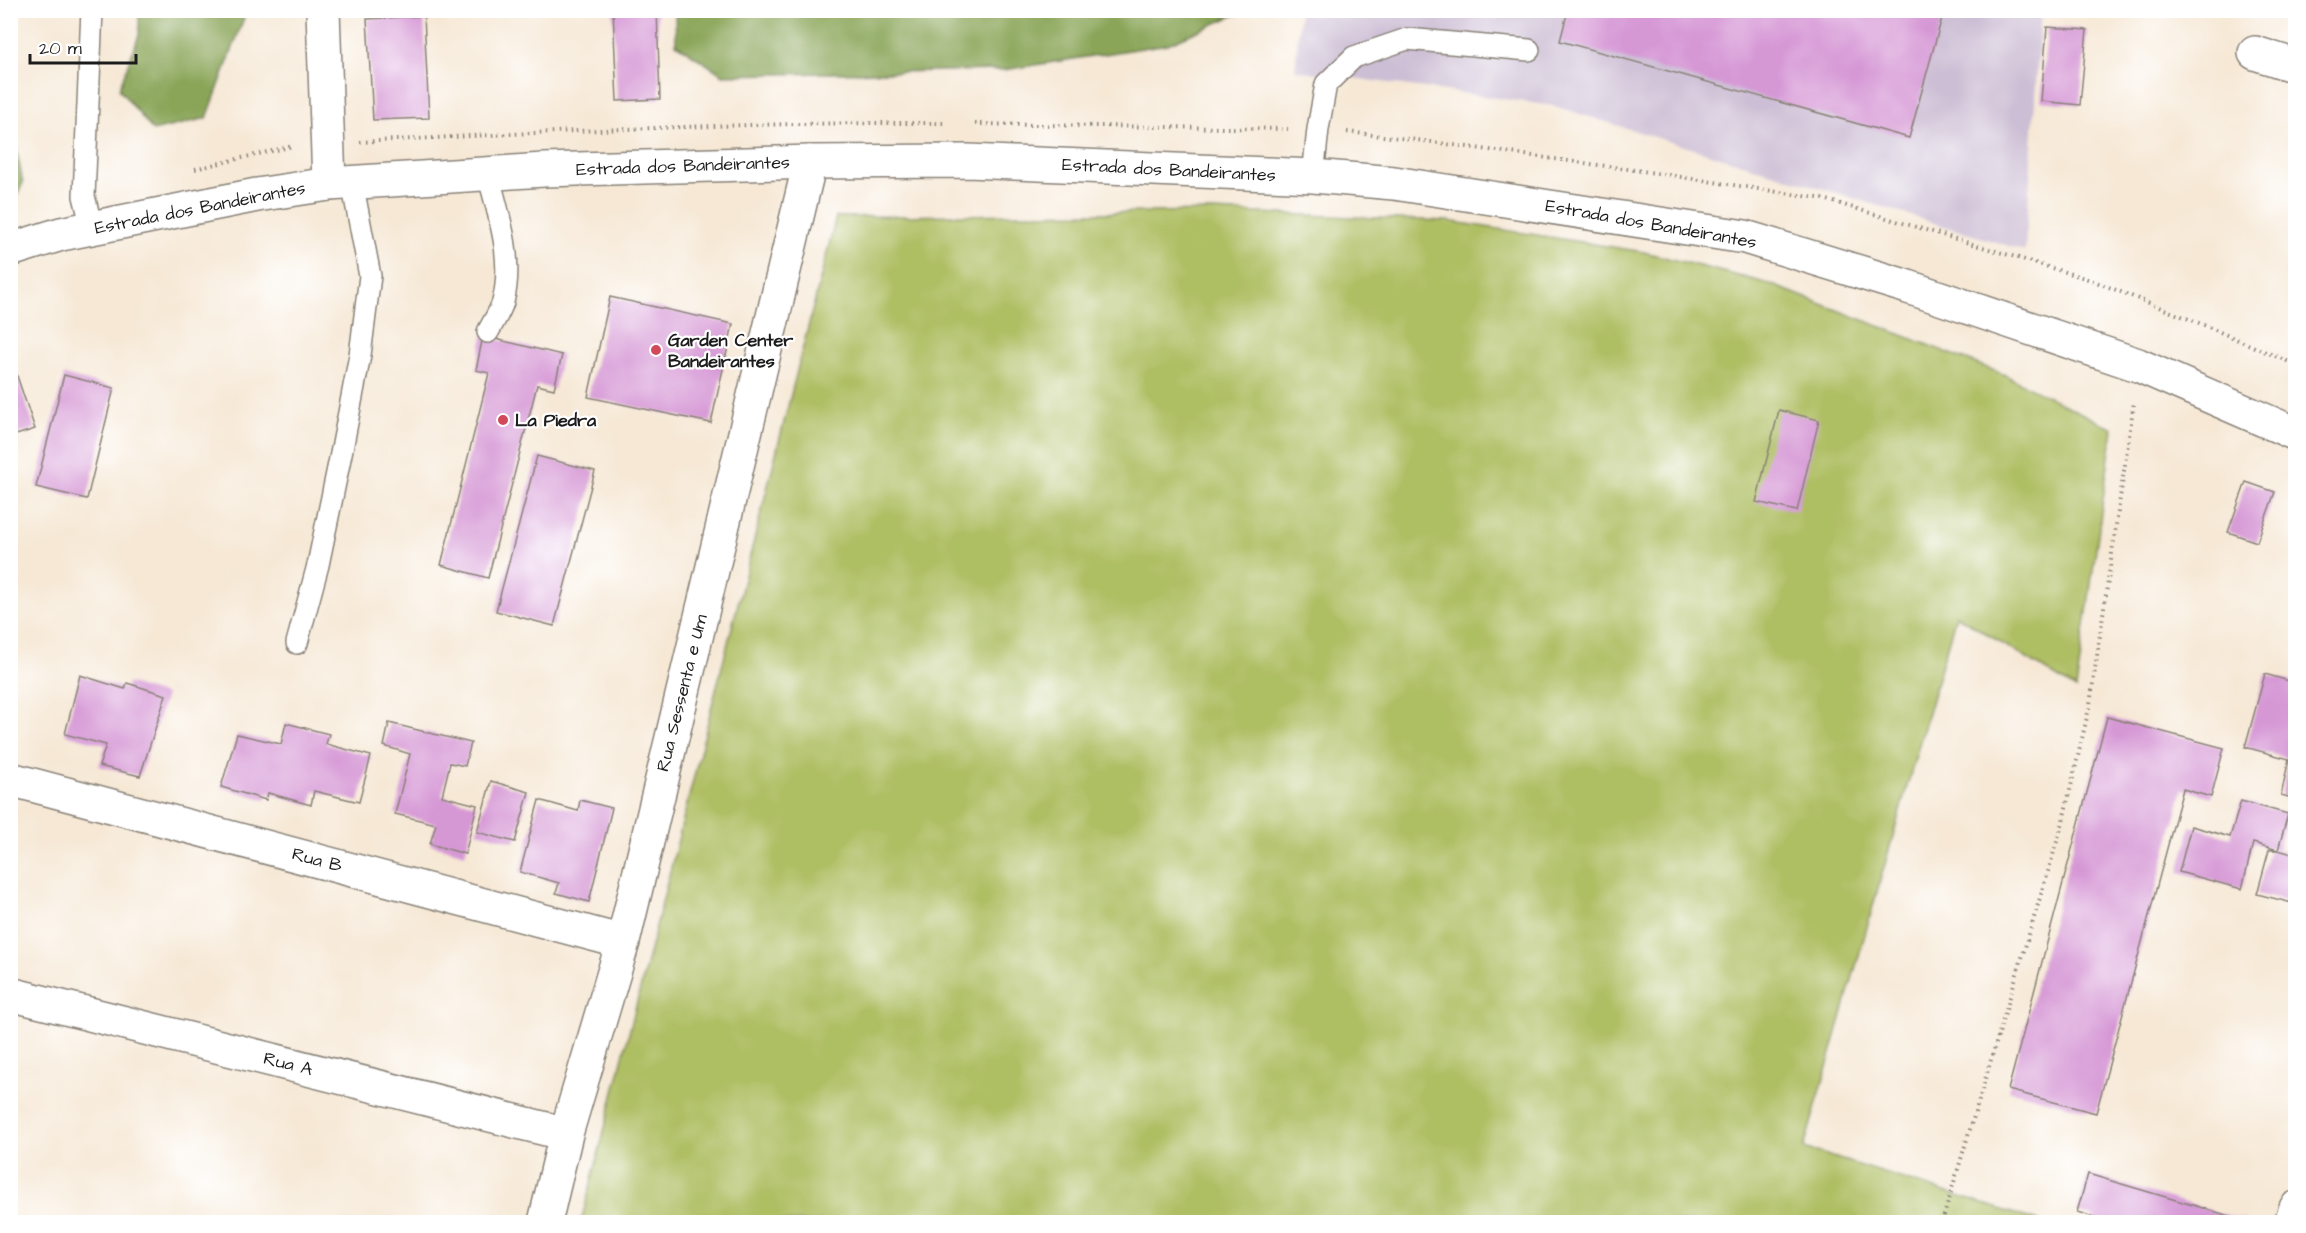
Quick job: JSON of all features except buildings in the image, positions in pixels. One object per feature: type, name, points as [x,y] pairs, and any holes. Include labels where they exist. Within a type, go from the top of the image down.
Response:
[{"type":"street","points":[[323,10],[340,183]]},
{"type":"street","points":[[2255,53],[2295,66]]},
{"type":"street","name":"Estrada dos Bandeirantes","points":[[10,250],[61,234],[257,195],[340,183],[544,170],[810,162],[968,161],[1313,177],[1394,183],[1745,237],[1908,287],[2138,365],[2295,434]]},
{"type":"street","name":"Rua Sessenta e Um","points":[[545,1222],[566,1134],[623,942],[810,162]]},
{"type":"street","name":"Rua B","points":[[10,779],[623,942]]},
{"type":"street","name":"Rua A","points":[[10,994],[566,1134]]},
{"type":"street","points":[[2291,1222],[2295,1208]]},
{"type":"lane","points":[[92,10],[84,196],[92,228]]},
{"type":"lane","points":[[1313,177],[1326,84],[1354,57],[1407,39],[1529,50]]},
{"type":"lane","points":[[488,174],[508,258],[502,303],[488,332]]},
{"type":"lane","points":[[297,643],[318,565],[343,444],[360,355],[370,276],[340,183]]},
{"type":"path","points":[[1942,1222],[2061,825],[2090,704],[2131,438],[2138,365]]},
{"type":"shaded area","points":[[1300,11],[2041,11],[2025,251],[1554,106],[1295,70]]},
{"type":"green space","points":[[675,10],[1244,11],[1168,44],[1004,70],[723,75],[676,44]]},
{"type":"green space","points":[[139,11],[242,11],[244,18],[207,118],[153,131],[119,89],[139,35]]},
{"type":"green space","points":[[10,117],[23,183],[11,207],[10,207]]},
{"type":"green space","points":[[1211,211],[1448,221],[1644,252],[1770,284],[2003,374],[2113,429],[2076,689],[1956,615],[1804,1148],[2041,1222],[581,1222],[836,217]]},
{"type":"place","name":"Garden Center Bandeirantes","points":[[656,350]]},
{"type":"place","name":"La Piedra","points":[[503,420]]}]
